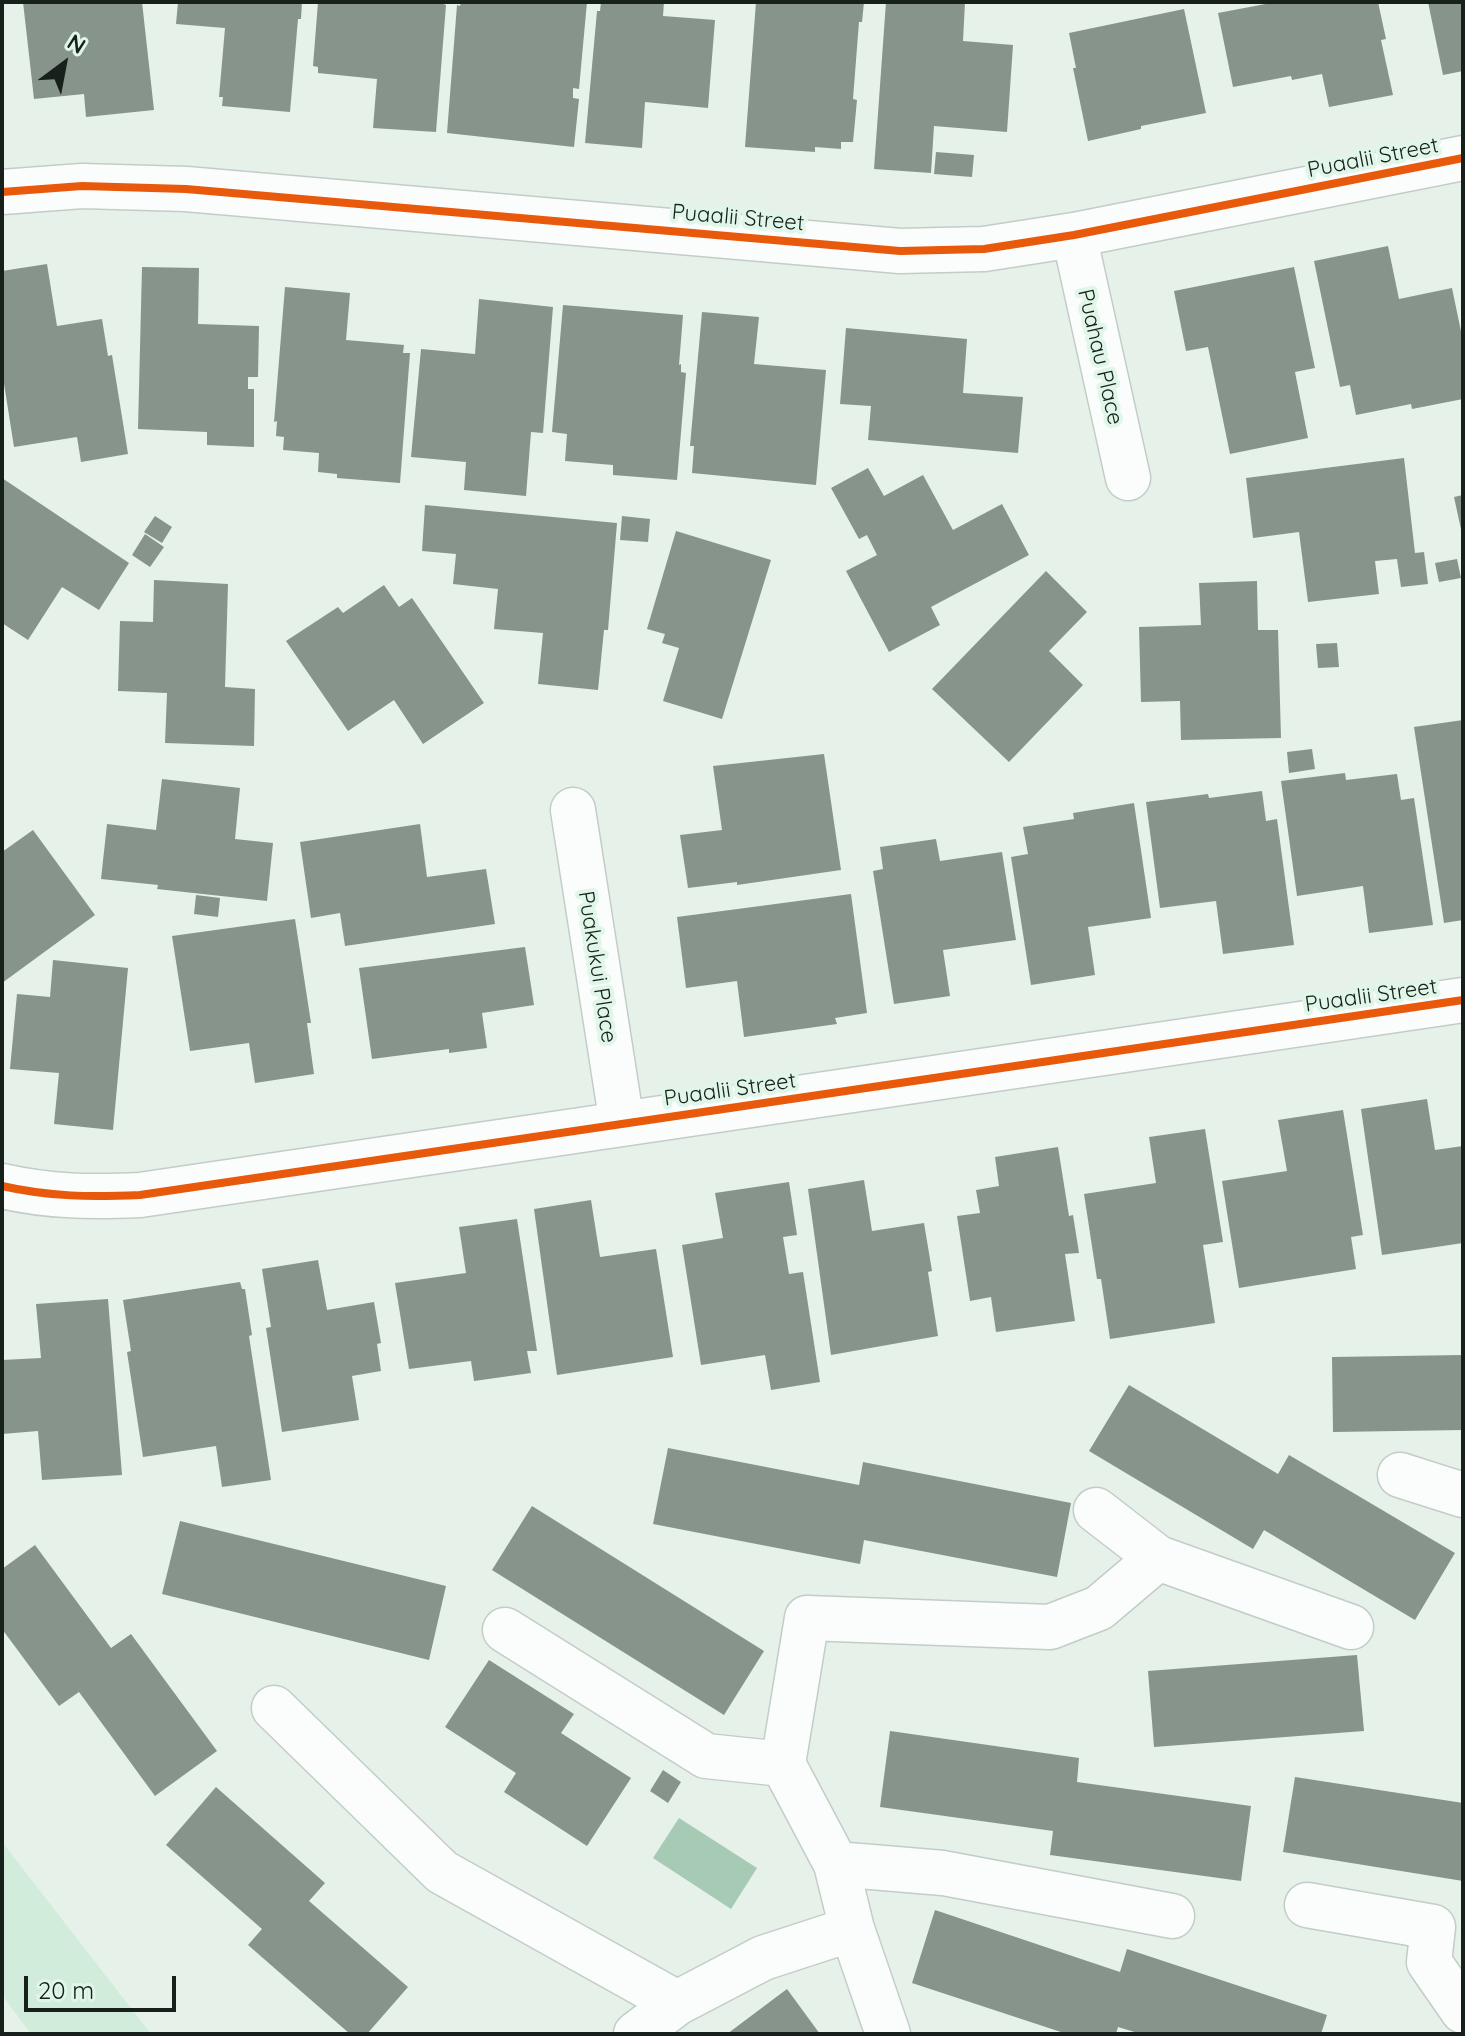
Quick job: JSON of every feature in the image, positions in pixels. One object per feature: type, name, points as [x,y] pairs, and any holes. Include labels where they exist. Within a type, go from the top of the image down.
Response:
[{"type":"street","name":"Puaalii Street","points":[[2,192],[82,186],[186,189],[900,251],[984,249],[1074,235],[1463,158]]},
{"type":"street","name":"Puahau Place","points":[[1074,235],[1128,478]]},
{"type":"street","name":"Puakukui Place","points":[[573,810],[622,1124]]},
{"type":"street","name":"Puaalii Street","points":[[2,1186],[51,1195],[140,1195],[1463,1000]]},
{"type":"street","points":[[1400,1475],[1463,1495]]},
{"type":"street","points":[[1096,1510],[1158,1558],[1351,1627]]},
{"type":"street","points":[[888,2034],[852,1929],[836,1864],[783,1764],[807,1618],[1050,1627],[1099,1608],[1158,1558]]},
{"type":"street","points":[[505,1630],[706,1756],[783,1764]]},
{"type":"street","points":[[274,1708],[442,1872],[677,2003]]},
{"type":"street","points":[[836,1864],[943,1873],[1172,1916]]},
{"type":"street","points":[[1307,1905],[1448,1927],[1429,1962],[1463,2011]]},
{"type":"street","points":[[636,2034],[677,2003],[763,1958],[852,1929]]},
{"type":"shaded area","points":[[679,1818],[757,1868],[731,1909],[653,1858]]},
{"type":"shaded area","points":[[2,1842],[151,2034],[31,2034],[2,1995]]},
{"type":"building","points":[[23,2],[142,2],[154,110],[86,117],[84,94],[34,99]]},
{"type":"building","points":[[178,2],[302,2],[290,112],[222,106],[223,97],[219,97],[225,28],[176,24]]},
{"type":"building","points":[[318,2],[438,2],[446,5],[436,132],[373,128],[377,79],[318,73],[318,67],[313,66]]},
{"type":"building","points":[[461,2],[587,2],[579,89],[573,88],[573,98],[579,99],[574,147],[447,133],[457,5],[460,6]]},
{"type":"building","points":[[601,2],[664,2],[663,16],[715,20],[708,108],[645,102],[642,148],[585,143],[597,11],[600,11]]},
{"type":"building","points":[[756,2],[864,2],[862,22],[859,22],[853,142],[841,142],[841,149],[815,147],[815,152],[745,147]]},
{"type":"building","points":[[886,2],[965,2],[963,41],[1013,45],[1007,132],[934,126],[931,173],[874,169]]},
{"type":"building","points":[[1276,2],[1378,2],[1386,39],[1381,40],[1393,95],[1329,107],[1322,74],[1292,80],[1291,76],[1233,87],[1218,13]]},
{"type":"building","points":[[1428,2],[1463,2],[1463,71],[1443,75]]},
{"type":"building","points":[[1184,9],[1206,113],[1088,141],[1069,33]]},
{"type":"building","points":[[936,152],[974,155],[972,177],[934,174]]},
{"type":"building","points":[[1388,246],[1399,299],[1452,288],[1463,341],[1463,399],[1412,409],[1411,404],[1356,415],[1350,385],[1340,387],[1314,261]]},
{"type":"building","points":[[47,264],[57,326],[102,319],[108,356],[112,355],[128,454],[81,462],[77,437],[14,447],[2,371],[2,271]]},
{"type":"building","points":[[142,267],[199,268],[198,324],[259,326],[258,377],[248,377],[248,389],[254,389],[254,447],[207,445],[207,432],[138,429]]},
{"type":"building","points":[[1294,267],[1315,368],[1295,372],[1308,438],[1230,454],[1208,347],[1186,351],[1174,291]]},
{"type":"building","points":[[285,287],[350,293],[346,340],[404,345],[403,353],[410,353],[400,483],[337,478],[337,474],[318,472],[319,453],[283,450],[284,437],[276,436],[277,421],[274,422]]},
{"type":"building","points":[[479,299],[553,307],[543,433],[531,432],[526,496],[464,490],[466,462],[411,457],[421,349],[475,354]]},
{"type":"building","points":[[563,305],[683,315],[679,365],[681,372],[686,373],[677,480],[613,475],[613,465],[565,461],[567,434],[552,432]]},
{"type":"building","points":[[702,312],[759,317],[754,364],[826,370],[816,485],[692,473],[694,446],[690,446]]},
{"type":"building","points":[[846,328],[967,339],[963,393],[1023,397],[1018,453],[868,440],[871,406],[840,404]]},
{"type":"building","points":[[1404,458],[1415,553],[1424,552],[1428,584],[1401,587],[1397,559],[1375,561],[1379,594],[1308,602],[1299,532],[1253,538],[1246,478]]},
{"type":"building","points":[[868,468],[884,496],[923,475],[953,530],[1002,504],[1029,555],[931,607],[940,625],[889,652],[846,571],[877,555],[867,535],[859,539],[831,488]]},
{"type":"building","points":[[2,478],[129,563],[99,610],[62,587],[28,640],[2,623]]},
{"type":"building","points":[[1463,495],[1463,533],[1462,534],[1454,497]]},
{"type":"building","points":[[425,505],[617,523],[608,630],[604,630],[598,690],[538,684],[543,633],[494,629],[498,589],[453,584],[456,554],[422,551]]},
{"type":"building","points":[[155,516],[172,527],[162,543],[144,532]]},
{"type":"building","points":[[622,516],[650,519],[648,542],[620,540]]},
{"type":"building","points":[[676,531],[771,560],[722,719],[663,701],[679,648],[662,643],[665,634],[647,629]]},
{"type":"building","points":[[145,534],[164,547],[150,567],[132,555]]},
{"type":"building","points":[[1457,559],[1461,578],[1439,582],[1435,563]]},
{"type":"building","points":[[1046,571],[1087,612],[1049,651],[1083,685],[1009,762],[932,689]]},
{"type":"building","points":[[154,580],[228,584],[225,687],[255,689],[254,746],[165,743],[167,693],[118,691],[120,621],[153,622]]},
{"type":"building","points":[[1257,581],[1258,630],[1278,630],[1281,738],[1181,740],[1180,701],[1141,702],[1139,627],[1201,625],[1199,583]]},
{"type":"building","points":[[384,585],[399,607],[412,598],[484,703],[423,744],[394,700],[348,731],[286,641],[338,607],[343,613]]},
{"type":"building","points":[[1337,643],[1339,667],[1318,668],[1316,644]]},
{"type":"building","points":[[1463,720],[1463,920],[1444,923],[1414,727]]},
{"type":"building","points":[[1312,749],[1315,769],[1289,773],[1287,752]]},
{"type":"building","points":[[824,754],[841,870],[737,885],[737,882],[688,888],[680,835],[722,830],[713,766]]},
{"type":"building","points":[[1345,773],[1346,780],[1397,774],[1401,800],[1414,798],[1433,925],[1369,933],[1363,886],[1297,896],[1281,781]]},
{"type":"building","points":[[162,779],[240,788],[235,839],[273,843],[267,901],[157,889],[158,885],[101,879],[107,824],[156,830]]},
{"type":"building","points":[[1262,791],[1266,821],[1277,819],[1294,945],[1223,954],[1216,901],[1160,908],[1146,802]]},
{"type":"building","points":[[1134,803],[1151,918],[1088,927],[1095,975],[1031,985],[1011,857],[1028,854],[1023,827],[1074,819],[1073,813]]},
{"type":"building","points":[[420,824],[427,877],[486,869],[495,924],[345,946],[340,913],[311,918],[300,842]]},
{"type":"building","points":[[33,830],[95,915],[2,983],[2,852]]},
{"type":"building","points":[[936,839],[940,861],[1002,852],[1016,940],[943,950],[950,996],[894,1004],[873,871],[883,869],[880,847]]},
{"type":"building","points":[[851,894],[867,1013],[835,1018],[837,1024],[744,1037],[737,981],[686,988],[677,917]]},
{"type":"building","points":[[196,895],[220,898],[218,917],[194,914]]},
{"type":"building","points":[[295,919],[311,1023],[307,1023],[314,1074],[255,1083],[249,1043],[190,1051],[172,936]]},
{"type":"building","points":[[525,947],[534,1005],[482,1013],[487,1048],[449,1053],[449,1049],[372,1059],[359,968]]},
{"type":"building","points":[[53,960],[128,968],[113,1130],[54,1124],[59,1073],[10,1069],[17,994],[50,997]]},
{"type":"building","points":[[1427,1099],[1435,1150],[1463,1146],[1463,1243],[1382,1255],[1361,1109]]},
{"type":"building","points":[[1343,1110],[1363,1235],[1351,1237],[1356,1269],[1239,1288],[1222,1181],[1287,1171],[1278,1120]]},
{"type":"building","points":[[1205,1129],[1223,1242],[1203,1245],[1215,1323],[1110,1339],[1084,1194],[1156,1183],[1149,1137]]},
{"type":"building","points":[[1058,1147],[1069,1216],[1073,1215],[1079,1253],[1065,1254],[1075,1321],[996,1332],[991,1297],[970,1301],[957,1216],[980,1213],[976,1190],[999,1186],[995,1157]]},
{"type":"building","points":[[864,1180],[872,1231],[924,1223],[938,1336],[831,1355],[808,1189]]},
{"type":"building","points":[[789,1182],[797,1235],[783,1237],[789,1274],[803,1272],[820,1382],[771,1390],[765,1355],[701,1365],[682,1245],[723,1238],[715,1193]]},
{"type":"building","points":[[591,1200],[600,1257],[656,1249],[673,1357],[557,1375],[534,1209]]},
{"type":"building","points":[[517,1219],[537,1351],[527,1351],[531,1373],[474,1381],[471,1361],[409,1369],[395,1283],[466,1273],[459,1227]]},
{"type":"building","points":[[318,1260],[327,1310],[374,1302],[381,1343],[377,1344],[381,1371],[352,1376],[359,1420],[282,1432],[266,1328],[271,1327],[262,1269]]},
{"type":"building","points":[[240,1282],[242,1289],[245,1289],[271,1480],[222,1487],[216,1446],[143,1457],[127,1352],[131,1351],[123,1300]]},
{"type":"building","points":[[108,1299],[122,1475],[42,1480],[38,1431],[2,1434],[2,1360],[41,1358],[36,1304]]},
{"type":"building","points":[[1463,1355],[1463,1430],[1333,1432],[1332,1357]]},
{"type":"building","points":[[1129,1385],[1278,1474],[1289,1455],[1455,1553],[1415,1620],[1264,1530],[1253,1549],[1089,1451]]},
{"type":"building","points":[[668,1448],[859,1485],[863,1462],[1071,1503],[1057,1577],[864,1540],[860,1564],[653,1524]]},
{"type":"building","points":[[532,1506],[764,1651],[724,1715],[492,1570]]},
{"type":"building","points":[[180,1521],[446,1586],[429,1660],[162,1594]]},
{"type":"building","points":[[35,1545],[111,1648],[131,1634],[217,1751],[155,1796],[79,1692],[59,1706],[2,1629],[2,1569]]},
{"type":"building","points":[[1357,1655],[1364,1731],[1154,1747],[1148,1671]]},
{"type":"building","points":[[489,1660],[574,1714],[561,1733],[631,1778],[587,1846],[504,1792],[516,1773],[445,1727]]},
{"type":"building","points":[[890,1731],[1079,1758],[1077,1782],[1251,1806],[1241,1881],[1050,1855],[1053,1831],[880,1807]]},
{"type":"building","points":[[663,1770],[681,1782],[668,1803],[650,1791]]},
{"type":"building","points":[[1295,1777],[1463,1803],[1463,1881],[1283,1852]]},
{"type":"building","points":[[216,1787],[325,1883],[309,1901],[408,1987],[367,2034],[350,2034],[248,1945],[262,1929],[166,1845]]},
{"type":"building","points":[[935,1910],[1120,1972],[1127,1949],[1327,2015],[1321,2034],[1141,2034],[1118,2027],[1116,2034],[1067,2034],[912,1983]]},
{"type":"building","points":[[787,1989],[820,2034],[727,2034]]},
{"type":"cycle path","points":[[2,192],[82,186],[186,189],[900,251],[984,249],[1074,235],[1463,158]]},
{"type":"cycle path","points":[[2,1186],[71,1195],[140,1195],[1463,1000]]}]
